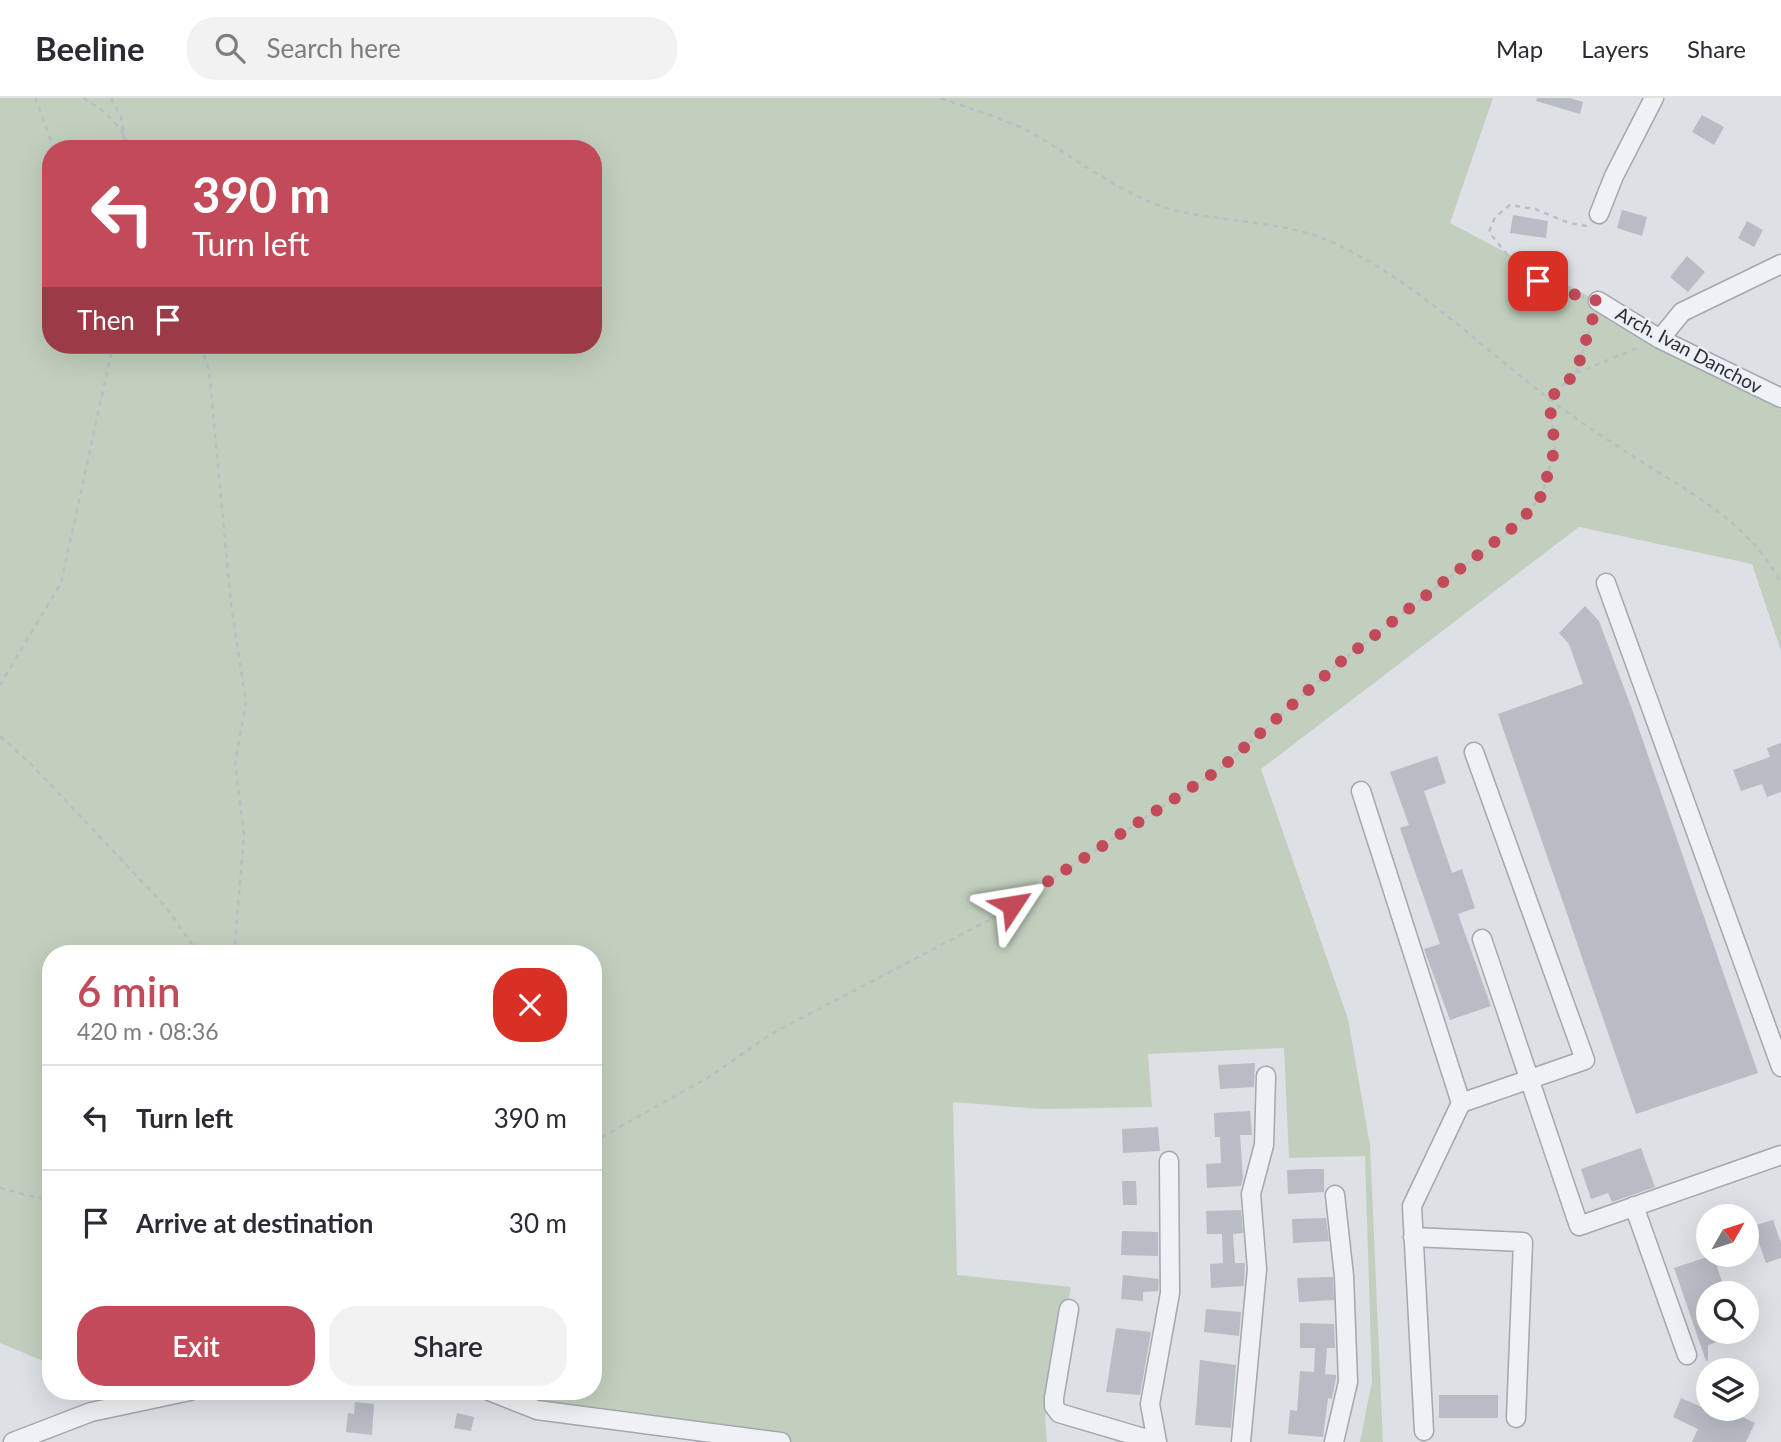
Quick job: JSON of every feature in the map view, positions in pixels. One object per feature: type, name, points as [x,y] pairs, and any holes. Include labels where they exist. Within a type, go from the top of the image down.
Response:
[{"type":"street","points":[[1599,214],[1614,176],[1654,98]]},
{"type":"street","points":[[1660,339],[1682,312],[1781,264]]},
{"type":"street","name":"Arch. Ivan Danchov","points":[[1598,301],[1660,339],[1781,398]]},
{"type":"street","points":[[1606,583],[1781,1067]]},
{"type":"street","points":[[1461,1103],[1585,1060],[1474,752]]},
{"type":"street","points":[[1361,791],[1461,1103],[1412,1206],[1424,1431]]},
{"type":"street","points":[[1482,939],[1579,1226],[1781,1155]]},
{"type":"street","points":[[1241,1442],[1257,1269],[1251,1194],[1264,1145],[1266,1076]]},
{"type":"street","points":[[1069,1309],[1054,1406],[1059,1413],[1157,1442],[1150,1404],[1170,1293],[1169,1161]]},
{"type":"street","points":[[1334,1442],[1348,1382],[1344,1276],[1335,1195]]},
{"type":"street","points":[[1634,1206],[1687,1355]]},
{"type":"street","points":[[1413,1237],[1524,1242],[1516,1418]]},
{"type":"street","points":[[13,1442],[91,1412],[148,1400]]},
{"type":"street","points":[[512,1400],[537,1410],[780,1442]]},
{"type":"path","points":[[35,98],[51,140]]},
{"type":"path","points":[[83,98],[93,103],[123,131],[127,140]]},
{"type":"path","points":[[111,98],[121,117],[124,140]]},
{"type":"path","points":[[941,98],[1028,131],[1123,189],[1173,210],[1280,227],[1331,242],[1386,271],[1549,399],[1631,455],[1704,500],[1753,543],[1781,584]]},
{"type":"path","points":[[1576,373],[1598,301],[1555,289],[1522,273],[1489,232],[1495,217],[1510,205],[1535,209],[1586,227],[1599,214]]},
{"type":"path","points":[[1549,399],[1576,373],[1660,339]]},
{"type":"path","points":[[0,685],[61,583],[111,354]]},
{"type":"path","points":[[204,354],[209,370],[231,604],[246,702],[235,763],[244,834],[235,945]]},
{"type":"path","points":[[602,1137],[709,1077],[771,1034],[989,920],[1220,769],[1339,663],[1519,523],[1542,495],[1555,448],[1549,399]]},
{"type":"path","points":[[0,736],[34,766],[164,906],[192,945]]},
{"type":"path","points":[[0,1188],[42,1199]]},
{"type":"green space","points":[[0,98],[1493,98],[1450,223],[1781,398],[1781,651],[1752,564],[1579,527],[1261,769],[1348,1019],[1370,1145],[1383,1442],[1360,1442],[1372,1381],[1365,1156],[1289,1158],[1284,1048],[1148,1054],[1152,1107],[1041,1109],[953,1102],[957,1275],[1071,1287],[1045,1418],[1047,1442],[780,1442],[537,1410],[512,1400],[602,1400],[602,945],[42,945],[42,1360],[0,1343]]},
{"type":"building","points":[[1537,98],[1570,98],[1583,102],[1580,114],[1536,101]]},
{"type":"building","points":[[1702,115],[1724,127],[1714,145],[1692,132]]},
{"type":"building","points":[[1622,210],[1647,217],[1642,236],[1617,228]]},
{"type":"building","points":[[1513,215],[1548,221],[1546,238],[1510,233]]},
{"type":"building","points":[[1747,221],[1763,230],[1754,247],[1738,238]]},
{"type":"building","points":[[1687,256],[1705,272],[1688,292],[1670,277]]},
{"type":"building","points":[[1585,606],[1599,621],[1633,712],[1758,1073],[1636,1114],[1498,714],[1583,684],[1569,644],[1559,633]]},
{"type":"building","points":[[1781,743],[1781,792],[1767,797],[1762,784],[1741,791],[1733,770],[1770,757],[1767,748]]},
{"type":"building","points":[[1437,756],[1446,783],[1424,791],[1452,873],[1462,869],[1475,908],[1458,914],[1491,1006],[1450,1020],[1424,949],[1440,944],[1400,828],[1409,825],[1390,772]]},
{"type":"building","points":[[1255,1063],[1254,1087],[1220,1089],[1218,1065]]},
{"type":"building","points":[[1250,1111],[1252,1135],[1240,1135],[1243,1178],[1241,1186],[1207,1188],[1206,1164],[1221,1163],[1220,1137],[1215,1137],[1214,1113]]},
{"type":"building","points":[[1158,1127],[1160,1151],[1123,1153],[1122,1129]]},
{"type":"building","points":[[1641,1148],[1655,1187],[1612,1202],[1608,1193],[1591,1199],[1581,1169]]},
{"type":"building","points":[[1324,1169],[1324,1192],[1288,1194],[1287,1170]]},
{"type":"building","points":[[1122,1181],[1136,1181],[1137,1205],[1123,1205]]},
{"type":"building","points":[[1241,1210],[1243,1233],[1233,1234],[1235,1263],[1245,1263],[1244,1286],[1211,1288],[1210,1264],[1223,1263],[1222,1234],[1207,1234],[1206,1211]]},
{"type":"building","points":[[1326,1218],[1329,1241],[1293,1243],[1292,1219]]},
{"type":"building","points":[[1773,1220],[1781,1243],[1781,1258],[1766,1263],[1759,1243],[1759,1224]]},
{"type":"building","points":[[1122,1231],[1158,1232],[1158,1256],[1121,1255]]},
{"type":"building","points":[[1696,1261],[1696,1267],[1717,1267],[1722,1281],[1696,1281],[1696,1332],[1674,1268]]},
{"type":"building","points":[[1123,1275],[1159,1279],[1158,1291],[1143,1292],[1143,1301],[1121,1299]]},
{"type":"building","points":[[1333,1277],[1334,1300],[1299,1302],[1297,1278]]},
{"type":"building","points":[[1206,1309],[1241,1312],[1239,1336],[1204,1332]]},
{"type":"building","points":[[1300,1323],[1334,1324],[1335,1348],[1327,1348],[1325,1374],[1336,1375],[1336,1378],[1332,1399],[1328,1398],[1323,1437],[1288,1434],[1290,1410],[1297,1411],[1300,1371],[1314,1372],[1315,1348],[1300,1348]]},
{"type":"building","points":[[1116,1328],[1151,1332],[1140,1395],[1106,1392]]},
{"type":"building","points":[[1700,1344],[1711,1344],[1708,1345],[1708,1358],[1705,1358]]},
{"type":"building","points":[[1200,1360],[1236,1365],[1231,1428],[1195,1425]]},
{"type":"building","points":[[1439,1395],[1498,1395],[1498,1418],[1439,1418]]},
{"type":"building","points":[[1681,1398],[1696,1405],[1696,1421],[1755,1423],[1746,1442],[1692,1442],[1698,1429],[1673,1417]]},
{"type":"building","points":[[355,1402],[374,1404],[372,1435],[346,1432],[348,1413],[354,1414]]},
{"type":"building","points":[[457,1413],[474,1417],[471,1431],[454,1428]]},
{"type":"route","points":[[1012,905],[1220,769],[1339,663],[1519,523],[1531,509],[1542,495],[1555,448],[1549,399],[1576,373],[1598,301],[1555,289],[1538,281]]}]
